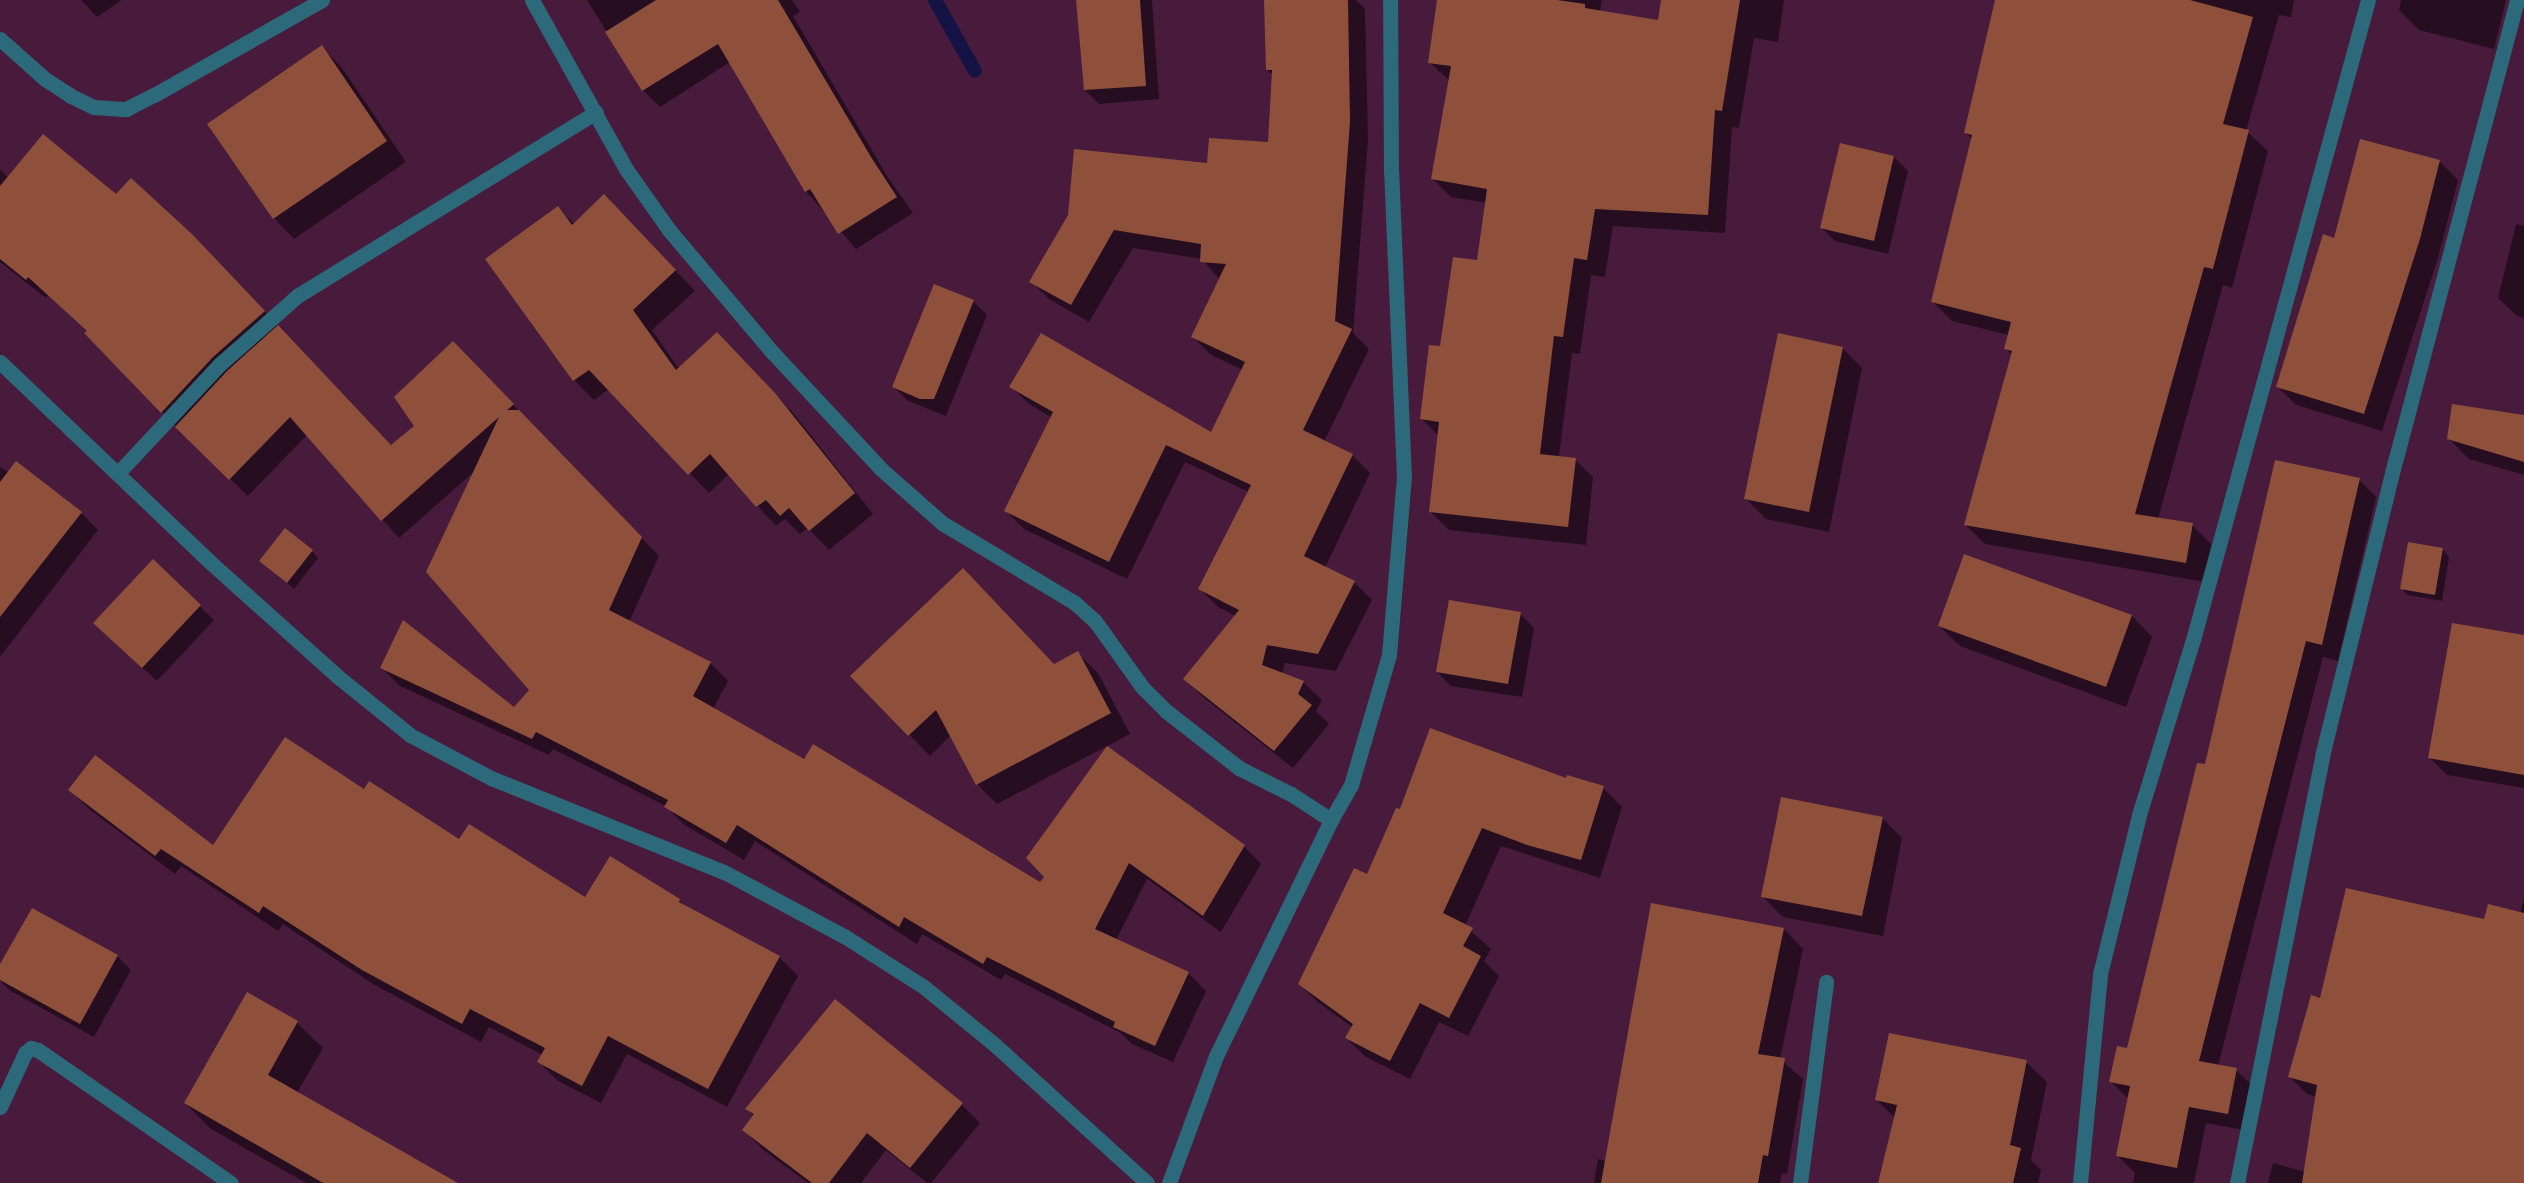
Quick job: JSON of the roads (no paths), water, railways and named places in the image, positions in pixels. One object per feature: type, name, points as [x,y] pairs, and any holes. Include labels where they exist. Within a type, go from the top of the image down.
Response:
[{"type":"street","points":[[0,39],[45,79],[71,96],[94,107],[126,109],[322,0]]},
{"type":"street","points":[[532,0],[626,169],[669,230],[773,352],[889,476],[942,523],[1076,603],[1095,621],[1142,687],[1166,711],[1239,768],[1291,794],[1331,820]]},
{"type":"street","points":[[1169,1183],[1216,1056],[1331,820],[1352,785],[1389,655],[1404,478],[1391,171],[1390,0]]},
{"type":"street","points":[[2080,1183],[2100,974],[2139,815],[2193,640],[2368,0]]},
{"type":"street","points":[[2237,1183],[2322,756],[2399,447],[2517,0]]},
{"type":"street","points":[[118,473],[220,364],[297,296],[596,112]]},
{"type":"street","points":[[0,362],[286,630],[410,735],[491,778],[724,872],[844,936],[924,987],[1012,1060],[1147,1183]]},
{"type":"street","points":[[1800,1183],[1826,982]]},
{"type":"street","points":[[0,1107],[25,1053],[31,1048],[38,1050],[231,1183]]},
{"type":"waterway","points":[[935,0],[975,71]]}]
